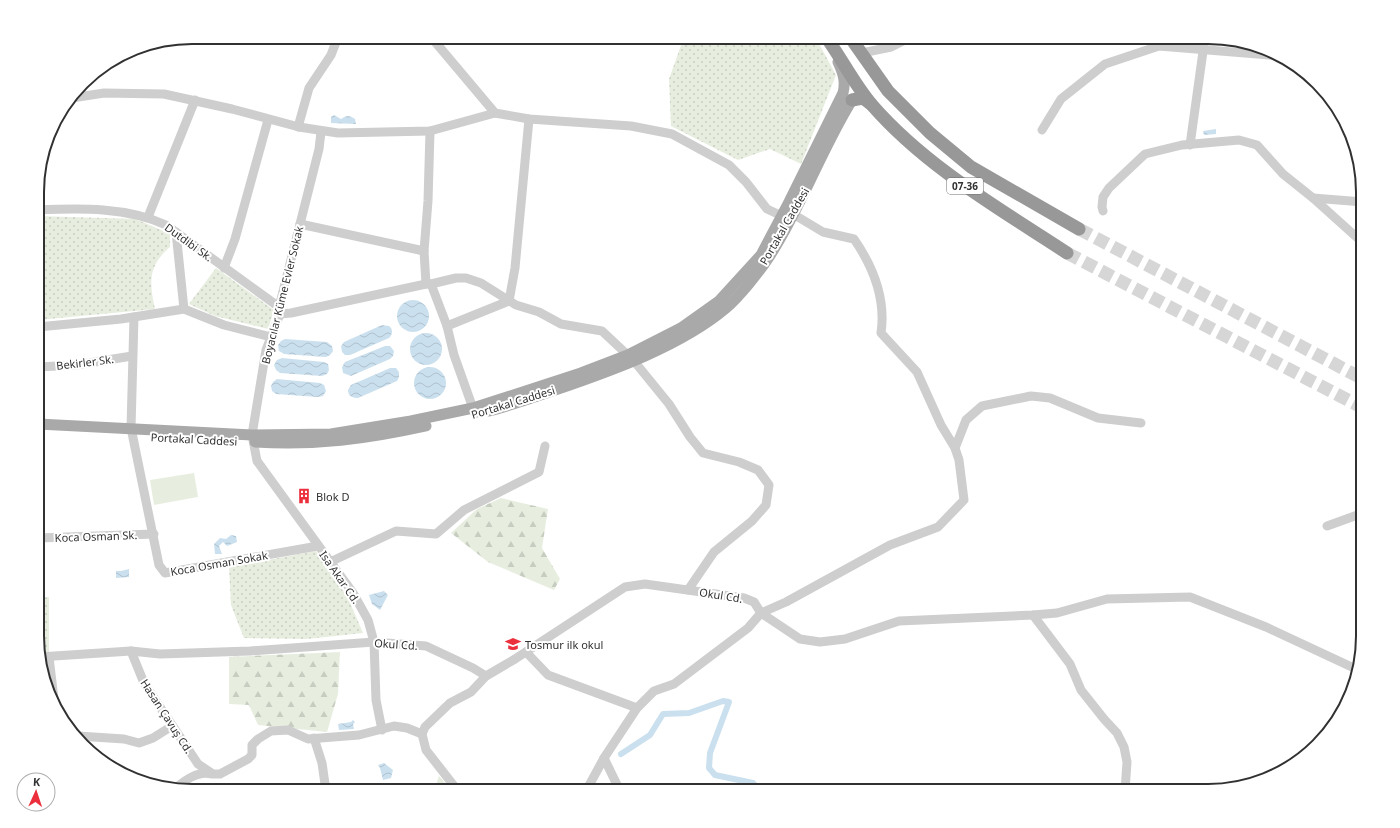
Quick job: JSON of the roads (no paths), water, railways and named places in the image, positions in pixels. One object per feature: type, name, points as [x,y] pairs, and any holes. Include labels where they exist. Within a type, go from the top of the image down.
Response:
[{"type":"highway","name":"07-36","points":[[831,44],[872,105],[911,143],[955,179],[1067,253]]},
{"type":"highway","name":"07-36","points":[[855,44],[888,91],[930,133],[971,167],[1079,229]]},
{"type":"highway","points":[[847,96],[863,98],[872,105]]},
{"type":"main road","points":[[829,44],[844,75],[847,96]]},
{"type":"main road","name":"Portakal Caddesi","points":[[44,425],[132,432],[252,438],[286,444],[334,442],[382,435],[555,390],[687,334],[726,308],[769,258],[787,215],[839,121],[847,96]]},
{"type":"main road","name":"Portakal Caddesi","points":[[44,431],[132,432]]},
{"type":"street","points":[[298,127],[309,88],[331,55],[335,44]]},
{"type":"street","points":[[437,44],[495,113]]},
{"type":"street","points":[[862,53],[890,47],[896,44]]},
{"type":"street","points":[[1190,145],[1203,44]]},
{"type":"street","points":[[1042,130],[1061,98],[1105,64],[1159,46],[1202,48],[1262,54]]},
{"type":"street","points":[[79,97],[104,93],[164,94],[195,100],[298,127],[338,134],[430,131],[495,113],[529,119],[631,126],[672,134],[729,165],[746,182],[766,209],[787,215],[823,232],[854,239],[876,276],[883,316],[881,333],[917,372],[941,425],[955,448],[959,460],[964,500],[938,527],[890,545],[786,602],[761,613],[748,628],[674,684],[654,691],[637,708],[604,758],[590,784]]},
{"type":"street","points":[[148,217],[195,100]]},
{"type":"street","points":[[509,301],[515,268],[529,119]]},
{"type":"street","points":[[224,268],[235,238],[268,120]]},
{"type":"street","points":[[430,131],[428,201],[424,251],[428,284],[447,326],[454,355],[474,411]]},
{"type":"street","name":"Boyacılar Küme Evler Sokak","points":[[252,438],[266,350],[279,310],[320,149],[321,132]]},
{"type":"street","points":[[1103,211],[1103,197],[1109,188],[1145,154],[1190,145],[1239,140],[1257,145],[1282,174],[1313,198],[1356,237]]},
{"type":"street","points":[[1313,198],[1356,201]]},
{"type":"street","name":"Dutdibi Sk.","points":[[44,210],[86,209],[148,217],[166,224],[279,310]]},
{"type":"street","points":[[300,224],[424,251]]},
{"type":"street","points":[[176,232],[184,309]]},
{"type":"street","points":[[279,310],[291,313],[456,278],[466,278],[481,282],[509,301],[539,312],[561,324],[602,332],[631,358],[669,404],[690,437],[703,453],[739,462],[758,470],[769,485],[766,505],[752,521],[714,552],[688,590]]},
{"type":"street","points":[[447,326],[509,301]]},
{"type":"street","points":[[44,326],[134,317],[184,309],[224,325],[271,337]]},
{"type":"street","name":"Koca Osman Sokak","points":[[134,317],[132,356],[132,432],[154,534],[159,565],[165,573],[318,546]]},
{"type":"street","name":"Bekirler Sk.","points":[[44,367],[76,365],[132,356]]},
{"type":"street","points":[[955,448],[966,420],[982,406],[1030,396],[1050,398],[1098,418],[1141,423]]},
{"type":"street","name":"Isa Akar Cd.","points":[[252,438],[257,461],[353,593],[368,620],[374,642],[376,700],[382,730]]},
{"type":"street","points":[[330,562],[396,531],[436,534],[464,510],[538,472],[545,446]]},
{"type":"street","points":[[1327,526],[1356,516]]},
{"type":"street","name":"Koca Osman Sk.","points":[[44,538],[154,534]]},
{"type":"street","name":"Okul Cd.","points":[[45,657],[131,651],[160,654],[250,651],[374,642],[426,646],[486,676],[526,652],[624,587],[645,584],[744,598],[754,602],[761,613],[800,639],[820,642],[846,639],[899,620],[1033,615],[1057,613],[1107,599],[1190,597],[1266,627],[1352,667]]},
{"type":"street","points":[[1033,615],[1070,664],[1081,690],[1117,733],[1124,747],[1127,762],[1125,784]]},
{"type":"street","name":"Hasan Çavuş Cd.","points":[[131,651],[144,683],[172,726],[198,764],[213,774]]},
{"type":"street","points":[[526,652],[548,675],[637,708]]},
{"type":"street","points":[[49,657],[52,685]]},
{"type":"street","points":[[453,784],[426,750],[422,734],[425,727],[450,703],[471,692],[486,676]]},
{"type":"street","points":[[83,736],[124,739],[139,743],[153,738],[172,726]]},
{"type":"street","points":[[181,784],[203,772],[220,774],[248,759],[252,755],[252,745],[258,739],[271,731],[288,730],[308,739],[359,735],[394,726],[407,728],[422,734]]},
{"type":"street","points":[[314,738],[322,763],[325,784]]},
{"type":"street","points":[[604,758],[617,784]]},
{"type":"water","points":[[334,115],[341,119],[346,116],[351,117],[355,119],[356,124],[331,123],[331,117]]},
{"type":"water","points":[[1216,129],[1216,134],[1204,135],[1203,131]]},
{"type":"water","points":[[413,300],[422,303],[426,307],[429,316],[426,325],[422,329],[413,332],[404,329],[400,325],[397,316],[400,307],[404,303]]},
{"type":"water","points":[[382,325],[389,326],[392,330],[389,338],[350,355],[345,355],[342,352],[341,346],[344,342]]},
{"type":"water","points":[[426,333],[435,336],[439,340],[442,349],[439,358],[435,362],[426,365],[417,362],[413,358],[410,349],[413,340],[417,336]]},
{"type":"water","points":[[285,339],[327,342],[332,346],[333,351],[326,357],[284,354],[279,351],[278,345]]},
{"type":"water","points":[[385,346],[390,346],[394,351],[393,356],[390,359],[351,376],[343,373],[342,367],[345,362]]},
{"type":"water","points":[[282,358],[324,362],[328,364],[329,370],[327,374],[322,376],[280,373],[276,370],[274,365],[277,360]]},
{"type":"water","points":[[430,367],[439,370],[443,374],[446,383],[443,392],[439,396],[430,399],[421,396],[417,392],[414,383],[417,374],[421,370]]},
{"type":"water","points":[[390,368],[396,368],[399,372],[397,381],[358,398],[352,397],[348,392],[351,385]]},
{"type":"water","points":[[277,379],[320,383],[324,385],[326,391],[323,396],[318,397],[276,394],[272,391],[271,386]]},
{"type":"water","points":[[231,535],[236,536],[237,542],[227,546],[223,542],[219,546],[222,554],[215,554],[214,544],[220,538],[226,539]]},
{"type":"water","points":[[129,569],[129,577],[116,578],[116,571]]},
{"type":"water","points":[[384,591],[388,595],[380,610],[372,604],[369,595]]},
{"type":"water","points":[[353,720],[355,722],[353,724],[354,729],[339,730],[338,724],[351,722]]},
{"type":"water","points":[[384,763],[393,770],[391,778],[383,780],[378,765]]},
{"type":"waterway","points":[[621,754],[650,735],[663,714],[689,713],[723,701],[729,702],[710,753],[709,768],[715,775],[754,784]]},
{"type":"tunnel","points":[[1079,229],[1356,375]]},
{"type":"tunnel","points":[[1067,253],[1356,404]]},
{"type":"place","name":"Blok D","points":[[304,496]]},
{"type":"place","name":"Tosmur ilk okul","points":[[513,644]]}]
